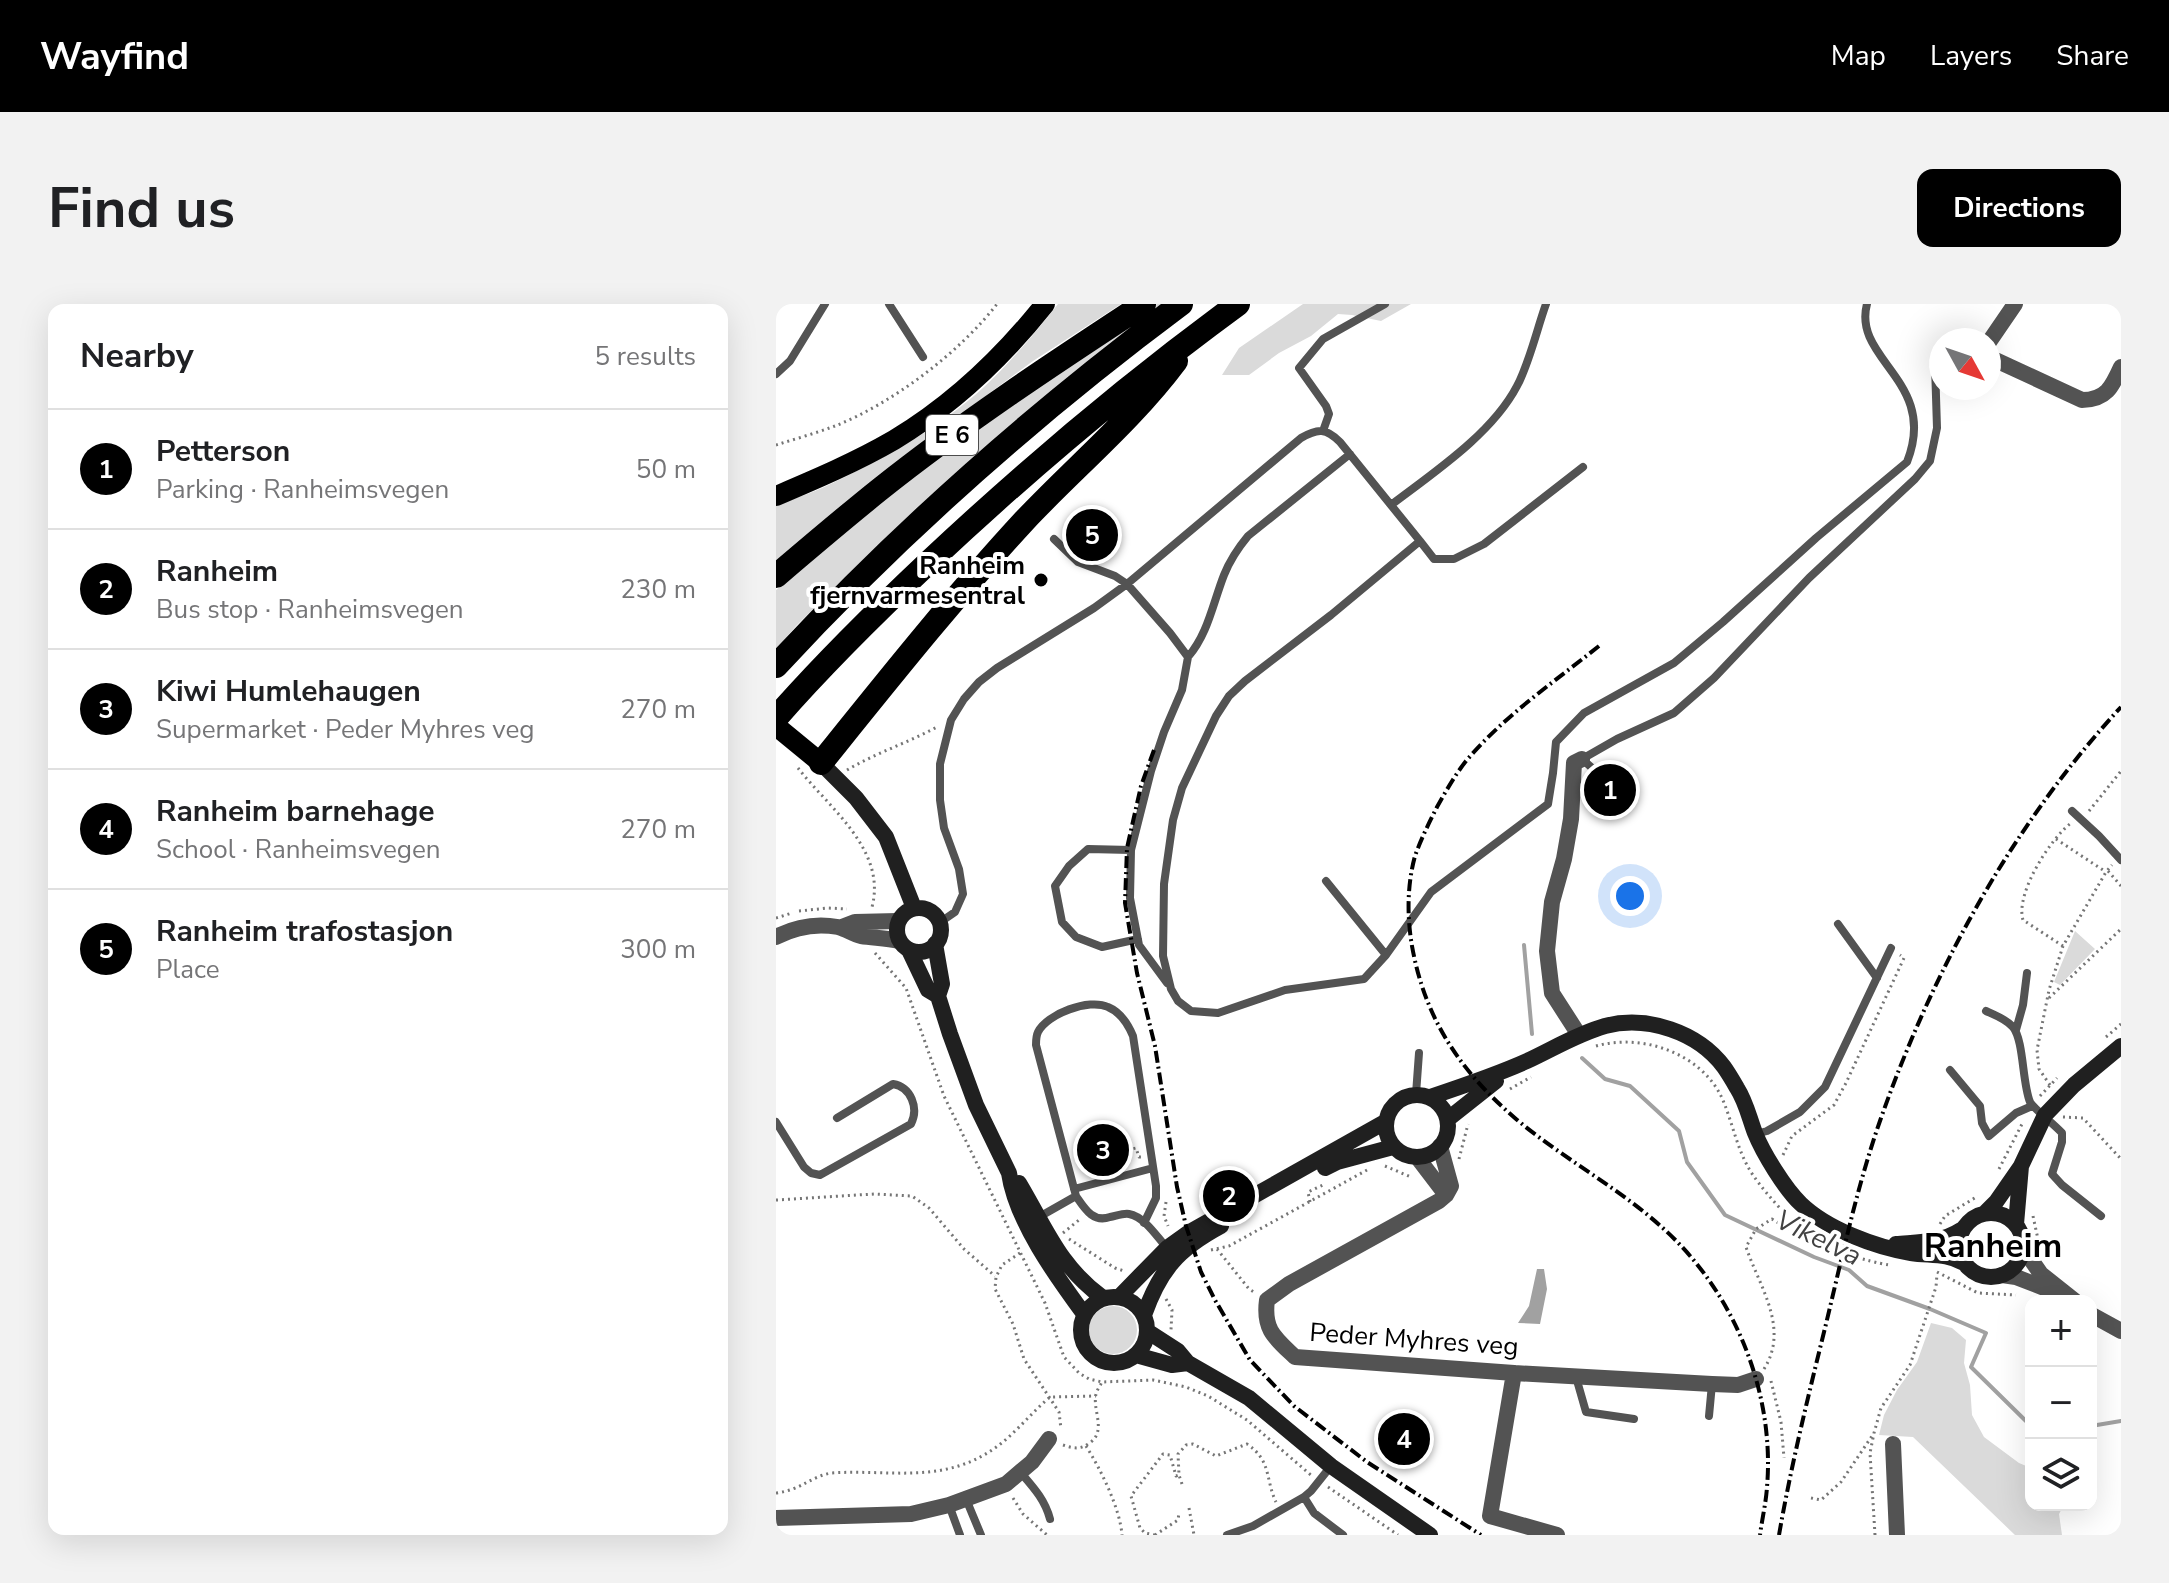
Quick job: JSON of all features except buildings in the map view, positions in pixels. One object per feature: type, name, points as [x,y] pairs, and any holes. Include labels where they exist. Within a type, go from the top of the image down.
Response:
[{"type":"highway","name":"E 6","points":[[776,576],[878,490],[928,453],[1144,304]]},
{"type":"highway","name":"E 6","points":[[776,666],[848,591],[958,487],[1032,422],[1181,304]]},
{"type":"highway","points":[[776,718],[871,617],[970,523],[1094,416],[1238,304]]},
{"type":"highway","points":[[821,763],[943,613],[1049,494],[1156,387],[1193,337]]},
{"type":"main road","points":[[776,496],[865,456],[934,414],[987,370],[1045,304]]},
{"type":"main road","points":[[776,726],[797,753],[821,763]]},
{"type":"street","points":[[1999,328],[2015,304]]},
{"type":"street","points":[[2001,363],[2082,400],[2095,400],[2106,393],[2121,367]]},
{"type":"street","points":[[821,763],[856,798],[886,837],[914,908]]},
{"type":"street","points":[[1576,1037],[1552,993],[1547,951],[1552,902],[1571,819],[1574,763],[1586,763]]},
{"type":"street","points":[[869,929],[898,921],[914,908],[928,910],[939,923],[940,932],[935,944],[942,984],[938,996],[960,1067],[1038,1245],[1084,1314]]},
{"type":"street","points":[[898,921],[897,927],[904,945],[928,990],[938,996]]},
{"type":"street","points":[[776,937],[795,928],[842,927],[855,922],[923,951],[935,944]]},
{"type":"street","points":[[1448,1119],[1484,1089],[1532,1068],[1576,1037],[1607,1025],[1629,1023],[1669,1028],[1700,1043],[1723,1066],[1744,1099],[1767,1159],[1800,1204],[1836,1229],[1913,1254],[1954,1257],[1985,1277],[2016,1277],[2061,1295]]},
{"type":"street","points":[[1879,1245],[1936,1241],[1952,1236],[1972,1218],[1986,1212],[2021,1166],[2047,1115],[2074,1085],[2121,1046]]},
{"type":"street","points":[[1423,1096],[1442,1106],[1448,1119],[1447,1134],[1440,1146],[1430,1154],[1417,1157],[1393,1147],[1387,1135],[1385,1122],[1395,1102],[1401,1098],[1423,1096],[1532,1068]]},
{"type":"street","points":[[1385,1122],[1188,1233],[1167,1248],[1111,1298],[1096,1302],[1084,1314],[1082,1342],[1093,1357],[1101,1361],[1119,1363],[1136,1355],[1144,1345],[1153,1290],[1182,1252],[1215,1229],[1337,1162],[1393,1147]]},
{"type":"street","points":[[1417,1157],[1446,1195],[1451,1186],[1440,1146]]},
{"type":"street","points":[[2016,1224],[2021,1166]]},
{"type":"street","points":[[1009,1173],[1019,1182],[1060,1256],[1073,1273],[1111,1298],[1134,1303],[1146,1323],[1188,1363],[1249,1398],[1303,1445],[1430,1535]]},
{"type":"street","name":"Peder Myhres veg","points":[[1446,1195],[1289,1284],[1267,1300],[1264,1318],[1276,1339],[1295,1357],[1514,1373],[1738,1385],[1762,1372]]},
{"type":"street","points":[[1986,1212],[2002,1214],[2016,1224],[2023,1248],[2041,1274],[2065,1295]]},
{"type":"street","points":[[1961,1230],[1958,1246],[1964,1263]]},
{"type":"street","points":[[2002,1275],[2016,1264],[2023,1248]]},
{"type":"street","points":[[2097,1317],[2121,1331]]},
{"type":"street","points":[[1136,1355],[1172,1365],[1188,1363]]},
{"type":"street","points":[[1514,1373],[1490,1516],[1557,1535]]},
{"type":"street","points":[[776,1518],[911,1514],[949,1505],[1006,1484],[1056,1438]]},
{"type":"street","points":[[1893,1444],[1897,1535]]},
{"type":"lane","points":[[776,374],[790,361],[825,304]]},
{"type":"lane","points":[[889,304],[923,357]]},
{"type":"lane","points":[[1323,431],[1329,414],[1326,406],[1299,368],[1323,339],[1385,304]]},
{"type":"lane","points":[[1391,505],[1447,462],[1501,410],[1517,386],[1546,304]]},
{"type":"lane","points":[[1350,454],[1248,536],[1235,552],[1202,637],[1188,657],[1182,690],[1151,771],[1131,850],[1130,898],[1139,945],[1178,1001],[1191,1011],[1218,1013],[1285,990],[1364,979],[1386,955],[1431,892],[1548,804],[1556,742],[1584,713],[1674,663],[1907,462],[1914,445],[1913,409],[1906,392],[1871,341],[1865,313],[1867,304]]},
{"type":"lane","points":[[1586,763],[1617,739],[1674,713],[1714,678],[1809,578],[1915,479],[1930,461],[1937,428],[1936,400]]},
{"type":"lane","points":[[939,923],[955,912],[963,894],[959,869],[944,828],[940,764],[951,720],[972,690],[997,668],[1127,584],[1301,438],[1313,431],[1332,434],[1434,559],[1454,559],[1484,544],[1583,467]]},
{"type":"lane","points":[[1216,494],[1223,503]]},
{"type":"lane","points":[[1054,539],[1078,562],[1127,584],[1188,657]]},
{"type":"lane","points":[[1171,989],[1163,956],[1164,884],[1173,820],[1182,788],[1216,716],[1229,696],[1245,681],[1420,541]]},
{"type":"lane","points":[[2072,811],[2120,859]]},
{"type":"lane","points":[[1131,850],[1088,849],[1069,866],[1055,886],[1062,922],[1076,937],[1102,947],[1138,939]]},
{"type":"lane","points":[[1326,881],[1386,955]]},
{"type":"lane","points":[[1838,924],[1877,978]]},
{"type":"lane","points":[[1756,1135],[1800,1112],[1825,1087],[1891,948]]},
{"type":"lane","points":[[2027,973],[2016,1030],[2025,1085],[2062,1133],[2052,1174],[2101,1216]]},
{"type":"lane","points":[[1144,1223],[1156,1198],[1133,1036],[1129,1026],[1109,1007],[1097,1003],[1083,1005],[1056,1015],[1046,1023],[1037,1034],[1036,1045],[1075,1192],[1087,1212],[1098,1219],[1129,1214],[1144,1223],[1167,1248]]},
{"type":"lane","points":[[1986,1011],[2016,1030]]},
{"type":"lane","points":[[1419,1053],[1423,1096]]},
{"type":"lane","points":[[1950,1070],[1980,1106],[1982,1123],[1989,1136],[2016,1113],[2047,1115]]},
{"type":"lane","points":[[776,1122],[804,1167],[820,1175],[911,1124],[915,1109],[908,1092],[902,1086],[893,1084],[837,1118]]},
{"type":"lane","points":[[1038,1217],[1075,1192],[1153,1168]]},
{"type":"lane","points":[[1576,1376],[1586,1412],[1634,1419]]},
{"type":"lane","points":[[1709,1416],[1712,1384]]},
{"type":"lane","points":[[1227,1535],[1253,1526],[1304,1497],[1331,1466]]},
{"type":"lane","points":[[1021,1473],[1040,1495],[1050,1519]]},
{"type":"lane","points":[[1304,1497],[1314,1513],[1343,1535]]},
{"type":"lane","points":[[966,1499],[981,1535]]},
{"type":"lane","points":[[949,1505],[960,1535]]},
{"type":"path","points":[[776,445],[836,425],[917,379],[961,344],[997,304]]},
{"type":"path","points":[[846,771],[874,754],[951,720]]},
{"type":"path","points":[[797,753],[816,790],[847,823],[868,858],[875,886],[869,929],[878,958],[906,988],[944,1096],[1045,1303],[1064,1357],[1089,1379],[1102,1382],[1153,1380],[1186,1387],[1208,1396],[1247,1420],[1319,1481],[1398,1535]]},
{"type":"path","points":[[2063,946],[2023,920],[2020,912],[2031,880],[2055,838],[2075,820],[2082,819],[2121,771]]},
{"type":"path","points":[[2055,838],[2107,871],[2121,886]]},
{"type":"path","points":[[2050,1085],[2039,1069],[2037,1050],[2047,1000],[2063,946],[2107,871],[2120,859]]},
{"type":"path","points":[[2047,1000],[2121,929]]},
{"type":"path","points":[[1505,1092],[1532,1068]]},
{"type":"path","points":[[2047,1115],[2083,1118],[2121,1159]]},
{"type":"path","points":[[1459,1162],[1468,1122]]},
{"type":"path","points":[[1204,1253],[1229,1246],[1374,1166],[1388,1166],[1420,1181]]},
{"type":"path","points":[[1310,1202],[1308,1192],[1331,1180]]},
{"type":"path","points":[[776,1200],[874,1194],[912,1196],[929,1208],[959,1243],[996,1277]]},
{"type":"path","points":[[2031,1210],[2040,1252]]},
{"type":"path","points":[[1784,1458],[1781,1422],[1762,1372],[1774,1344],[1773,1320],[1768,1298],[1755,1274],[1746,1247],[1756,1229],[1772,1219],[1791,1231],[1810,1237]]},
{"type":"path","points":[[1062,1234],[1123,1271]]},
{"type":"path","points":[[1217,1249],[1249,1289],[1267,1300]]},
{"type":"path","points":[[1020,1253],[1002,1265],[995,1289],[1013,1324],[1024,1359],[1059,1412],[1056,1438],[1070,1448],[1086,1446],[1095,1439],[1098,1432],[1096,1396],[1102,1382]]},
{"type":"path","points":[[1922,1335],[1938,1272]]},
{"type":"path","points":[[1159,1294],[1168,1297],[1172,1310],[1169,1338]]},
{"type":"path","points":[[776,1493],[797,1489],[823,1474],[912,1474],[960,1466],[980,1458],[1005,1441],[1050,1397],[1096,1396]]},
{"type":"path","points":[[1811,1498],[1821,1500],[1841,1482],[1874,1433]]},
{"type":"path","points":[[1182,1484],[1178,1454],[1186,1445],[1193,1444],[1216,1456],[1247,1444],[1259,1453],[1266,1466],[1272,1494],[1281,1510]]},
{"type":"path","points":[[1086,1446],[1103,1475],[1122,1535]]},
{"type":"path","points":[[1179,1475],[1174,1473],[1170,1455],[1163,1454],[1131,1496],[1140,1528],[1145,1533],[1155,1535],[1178,1520],[1179,1513]]},
{"type":"path","points":[[1009,1491],[1023,1514],[1047,1535]]},
{"type":"path","points":[[1189,1508],[1194,1535]]},
{"type":"shaded area","points":[[1058,304],[1121,304],[1033,361],[914,449],[776,564],[776,506],[865,467],[947,417],[1004,368]]},
{"type":"shaded area","points":[[1157,304],[1164,304],[857,566],[776,649],[776,590],[885,497],[1095,343]]},
{"type":"shaded area","points":[[1303,304],[1411,304],[1381,321],[1338,314],[1311,336],[1279,353],[1249,375],[1222,375],[1239,348]]},
{"type":"shaded area","points":[[2075,931],[2095,949],[2060,985],[2054,982]]},
{"type":"shaded area","points":[[1537,1269],[1544,1269],[1547,1289],[1540,1324],[1518,1323],[1529,1306]]},
{"type":"shaded area","points":[[1113,1306],[1130,1313],[1137,1330],[1130,1347],[1113,1354],[1096,1347],[1089,1330],[1096,1313]]},
{"type":"shaded area","points":[[1931,1323],[1952,1328],[1966,1340],[1964,1363],[1970,1385],[1972,1415],[1984,1437],[2025,1466],[2025,1511],[2061,1511],[2062,1535],[2015,1535],[1913,1437],[1879,1435],[1884,1415],[1897,1390],[1917,1362]]},
{"type":"waterway","name":"Vikelva","points":[[1524,945],[1532,1034]]},
{"type":"waterway","name":"Vikelva","points":[[1582,1058],[1605,1079],[1630,1086],[1679,1131],[1687,1162],[1725,1215],[1849,1270],[1867,1286],[1986,1333],[1971,1367],[2025,1420]]},
{"type":"waterway","name":"Vikelva","points":[[2097,1425],[2121,1421]]},
{"type":"railway","points":[[1599,646],[1496,729],[1466,761],[1451,783],[1425,831],[1412,867],[1409,901],[1412,946],[1426,997],[1436,1020],[1448,1042],[1478,1082],[1516,1119],[1672,1236],[1710,1281],[1726,1308],[1752,1364],[1766,1425],[1767,1487],[1760,1535]]},
{"type":"railway","points":[[1779,1535],[1800,1432],[1857,1196],[1902,1062],[1980,900],[2045,799],[2121,707]]},
{"type":"railway","points":[[1154,750],[1141,786],[1127,848],[1125,903],[1137,973],[1155,1046],[1177,1187],[1201,1272],[1250,1360],[1294,1406],[1367,1462],[1481,1535]]},
{"type":"place","name":"Ranheim trafostasjon","points":[[1092,535]]},
{"type":"place","name":"Ranheim fjernvarmesentral","points":[[1041,580]]},
{"type":"place","name":"Petterson","points":[[1610,790]]},
{"type":"place","name":"Kiwi Humlehaugen","points":[[1103,1150]]},
{"type":"place","name":"Ranheim","points":[[1229,1196]]},
{"type":"place","name":"Ranheim barnehage","points":[[1404,1439]]},
{"type":"district","name":"Ranheim","points":[[1993,1245]]}]
